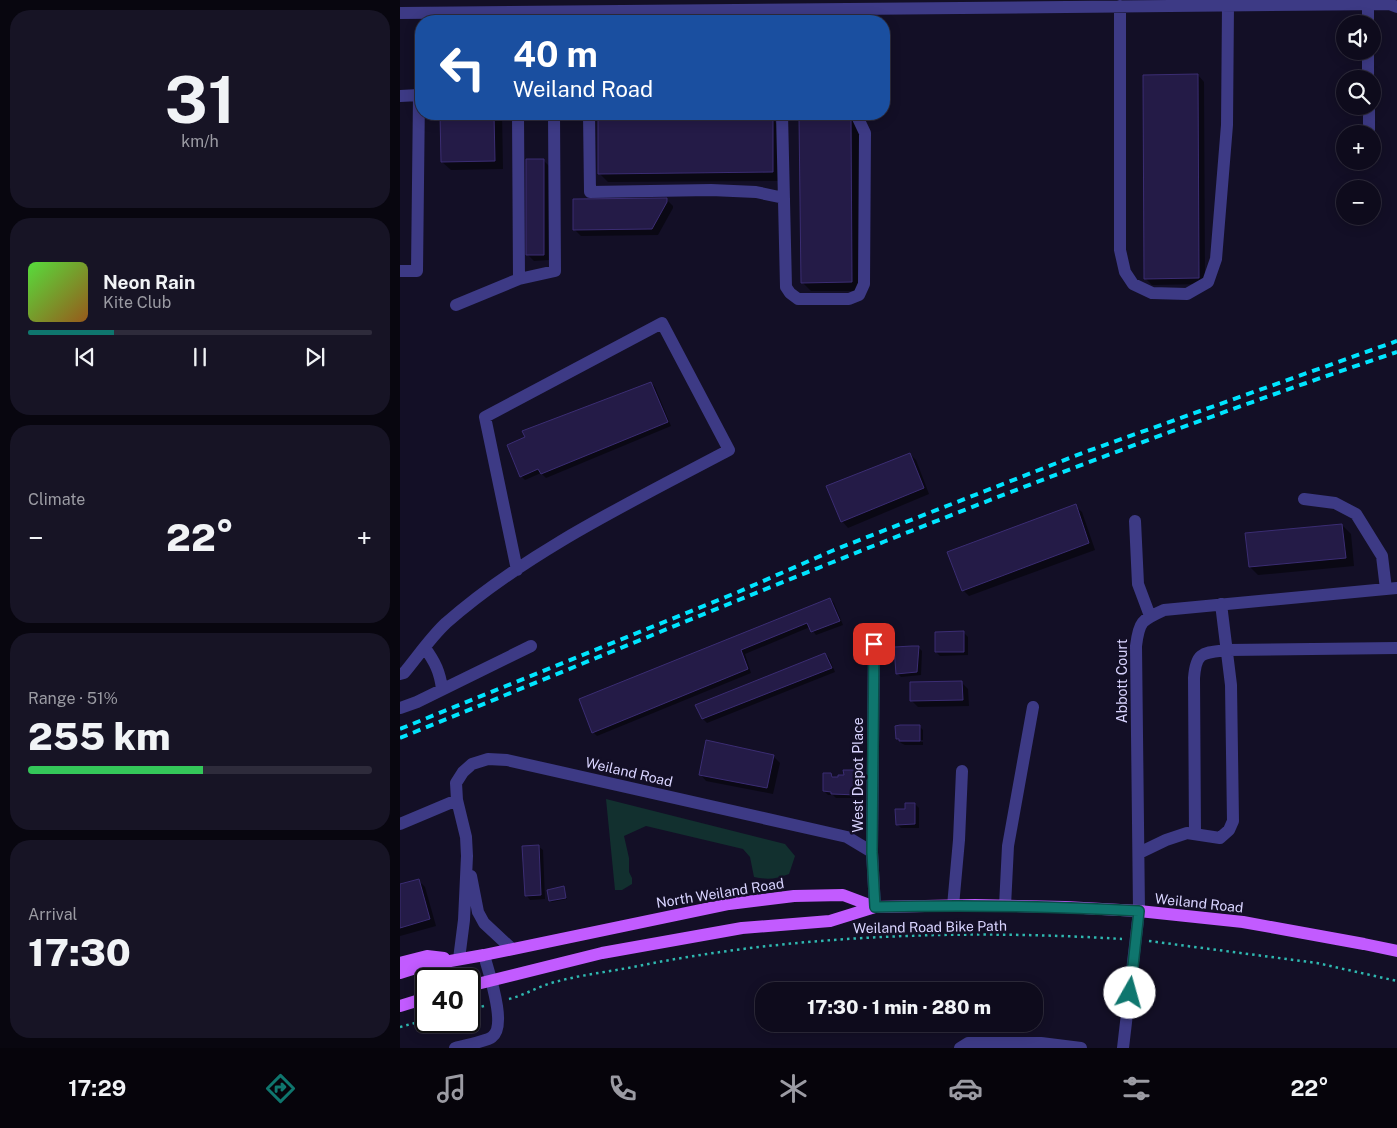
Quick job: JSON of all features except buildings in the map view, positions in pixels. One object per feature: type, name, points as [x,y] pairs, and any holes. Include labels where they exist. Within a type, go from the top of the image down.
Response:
[{"type":"main road","name":"North Weiland Road","points":[[400,973],[422,966],[729,904],[785,897],[843,895],[875,907]]},
{"type":"main road","name":"Weiland Road","points":[[875,907],[1065,906],[1139,911],[1243,922],[1397,951]]},
{"type":"main road","points":[[480,983],[602,953],[742,928],[830,922],[875,907]]},
{"type":"main road","points":[[400,963],[427,956],[459,959]]},
{"type":"main road","points":[[400,1006],[415,1001]]},
{"type":"street","points":[[541,15],[583,6],[1120,6],[1337,2],[1389,4],[1397,7]]},
{"type":"street","points":[[1368,4],[1368,15]]},
{"type":"street","points":[[1120,6],[1120,250],[1124,272],[1133,284],[1152,293],[1187,294],[1208,282],[1216,258],[1227,125],[1228,5]]},
{"type":"street","points":[[400,13],[416,15]]},
{"type":"street","points":[[400,96],[415,92]]},
{"type":"street","points":[[400,271],[418,271],[420,120]]},
{"type":"street","points":[[518,120],[519,280]]},
{"type":"street","points":[[456,305],[519,280],[555,271],[554,120]]},
{"type":"street","points":[[589,120],[590,192],[711,190],[756,192],[784,198]]},
{"type":"street","points":[[782,120],[786,287],[798,300],[850,299],[859,295],[864,284],[865,133],[859,120]]},
{"type":"street","points":[[400,674],[404,672],[445,625],[486,591],[580,530],[729,450],[662,323],[486,417],[517,570]]},
{"type":"street","points":[[1135,521],[1138,584],[1150,616],[1164,610],[1391,588],[1382,556],[1356,514],[1335,502],[1304,499]]},
{"type":"street","points":[[1139,853],[1166,840],[1187,833],[1220,838],[1229,830],[1232,821],[1231,685],[1221,604]]},
{"type":"street","name":"Abbott Court","points":[[1123,1048],[1139,911],[1136,646],[1138,630],[1146,618],[1150,616]]},
{"type":"street","name":"West Depot Place","points":[[874,644],[872,852],[875,907]]},
{"type":"street","points":[[400,708],[531,646]]},
{"type":"street","points":[[425,648],[437,665],[441,676],[442,689]]},
{"type":"street","points":[[1195,834],[1195,662],[1200,656],[1208,652],[1228,650],[1397,648]]},
{"type":"street","points":[[1005,906],[1008,846],[1033,707]]},
{"type":"street","name":"Weiland Road","points":[[459,959],[464,920],[467,856],[466,837],[457,800],[456,783],[463,772],[472,764],[488,759],[508,760],[847,837],[872,852]]},
{"type":"street","points":[[953,906],[959,840],[962,770]]},
{"type":"street","points":[[400,824],[457,800]]},
{"type":"street","name":"Weiland Road","points":[[467,856],[478,912],[484,922],[512,949]]},
{"type":"street","points":[[455,1048],[492,1037],[498,1030],[498,1002],[484,955]]},
{"type":"street","points":[[960,1048],[968,1042],[1041,1044],[1082,1048]]},
{"type":"path","name":"Weiland Road Bike Path","points":[[480,1007],[514,998],[554,982],[676,958],[849,939],[944,936],[1024,935],[1136,940],[1177,944],[1317,963],[1397,981]]},
{"type":"path","points":[[400,1027],[415,1023]]},
{"type":"green space","points":[[606,799],[785,844],[795,856],[789,874],[772,879],[754,877],[750,857],[743,849],[646,826],[624,836],[632,884],[622,890],[615,890]]},
{"type":"railway","points":[[400,729],[738,592],[834,550],[1085,452],[1397,341]]},
{"type":"railway","points":[[400,738],[1020,488],[1145,441],[1397,352]]},
{"type":"route","points":[[874,644],[872,852],[875,907],[1065,906],[1139,911],[1130,993]]}]
